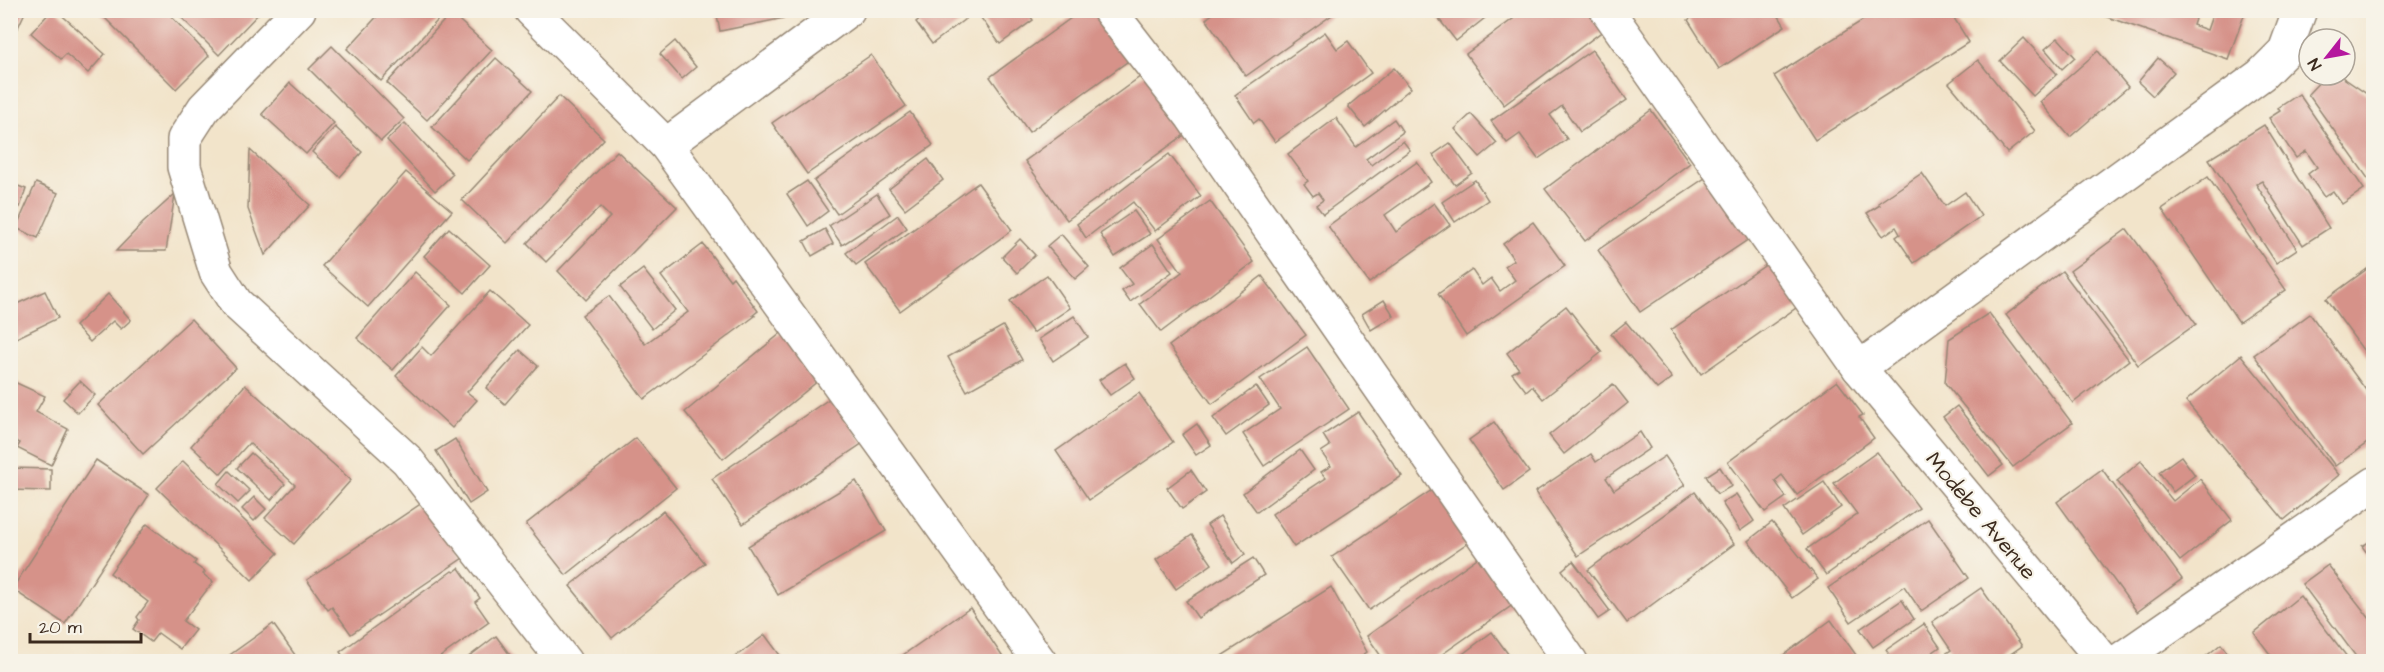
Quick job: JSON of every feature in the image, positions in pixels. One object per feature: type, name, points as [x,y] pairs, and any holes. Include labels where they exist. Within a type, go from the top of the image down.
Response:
[{"type":"street","points":[[299,10],[204,108],[184,139],[184,167],[216,272],[236,303],[407,460],[565,662]]},
{"type":"street","points":[[531,10],[666,145],[1040,662]]},
{"type":"street","points":[[666,145],[848,10]]},
{"type":"street","points":[[1108,10],[1192,117],[1570,662]]},
{"type":"street","name":"Modebe Avenue","points":[[1607,10],[1859,368],[2105,662]]},
{"type":"street","points":[[1859,368],[2261,75],[2285,51],[2300,10]]},
{"type":"street","points":[[2117,662],[2373,484]]},
{"type":"building","points":[[10,10],[26,10],[10,45]]},
{"type":"building","points":[[52,10],[56,10],[105,54],[88,73],[66,54],[61,59],[31,33]]},
{"type":"building","points":[[97,10],[165,10],[209,56],[176,89]]},
{"type":"building","points":[[174,10],[262,10],[219,55]]},
{"type":"building","points":[[383,10],[428,10],[438,20],[381,81],[347,49]]},
{"type":"building","points":[[716,10],[798,10],[799,15],[720,31]]},
{"type":"building","points":[[931,10],[977,10],[932,44],[916,22]]},
{"type":"building","points":[[983,10],[1026,10],[1033,20],[1000,44],[978,14]]},
{"type":"building","points":[[1082,10],[1097,10],[1131,59],[1029,132],[990,77]]},
{"type":"building","points":[[1218,10],[1339,10],[1246,76],[1206,19]]},
{"type":"building","points":[[1432,10],[1495,10],[1456,41]]},
{"type":"building","points":[[1525,10],[1602,10],[1612,24],[1504,105],[1466,54]]},
{"type":"building","points":[[1703,10],[1775,10],[1785,26],[1719,69],[1688,20]]},
{"type":"building","points":[[1879,10],[1949,10],[1969,42],[1815,140],[1774,76]]},
{"type":"building","points":[[2152,10],[2161,14],[2162,10],[2198,10],[2193,25],[2207,30],[2214,10],[2246,10],[2228,59],[2090,11]]},
{"type":"building","points":[[451,13],[492,50],[427,120],[387,83]]},
{"type":"building","points":[[1325,32],[1337,49],[1348,41],[1371,73],[1275,142],[1259,119],[1254,123],[1235,95]]},
{"type":"building","points":[[2024,38],[2057,74],[2033,96],[2000,61]]},
{"type":"building","points":[[2058,38],[2075,57],[2062,69],[2045,49]]},
{"type":"building","points":[[675,41],[696,67],[682,79],[660,54]]},
{"type":"building","points":[[332,46],[404,119],[381,141],[309,69]]},
{"type":"building","points":[[1592,50],[1627,100],[1580,132],[1562,106],[1550,115],[1567,139],[1538,159],[1520,134],[1507,143],[1491,121]]},
{"type":"building","points":[[2098,51],[2128,87],[2070,137],[2040,102]]},
{"type":"building","points":[[871,55],[906,106],[807,174],[772,123]]},
{"type":"building","points":[[496,58],[532,91],[467,160],[432,127]]},
{"type":"building","points":[[2158,58],[2174,72],[2153,96],[2138,82]]},
{"type":"building","points":[[1978,60],[2035,131],[2007,153],[1949,83]]},
{"type":"building","points":[[1394,68],[1411,88],[1365,127],[1348,106]]},
{"type":"building","points":[[1148,71],[1191,130],[1067,220],[1025,161]]},
{"type":"building","points":[[290,83],[334,123],[306,154],[262,114]]},
{"type":"building","points":[[2315,87],[2356,87],[2374,99],[2374,187],[2308,94]]},
{"type":"building","points":[[2299,94],[2364,189],[2342,204],[2333,191],[2324,197],[2308,174],[2317,167],[2306,151],[2296,158],[2269,118],[2280,111],[2278,108]]},
{"type":"building","points":[[559,96],[604,139],[507,243],[462,200]]},
{"type":"building","points":[[1651,110],[1690,163],[1585,241],[1545,189]]},
{"type":"building","points":[[910,112],[933,145],[837,214],[814,181]]},
{"type":"building","points":[[1471,114],[1497,143],[1480,157],[1455,129]]},
{"type":"building","points":[[1336,118],[1356,147],[1394,119],[1403,132],[1366,159],[1371,165],[1403,141],[1410,150],[1323,214],[1316,205],[1323,200],[1318,193],[1313,196],[1304,184],[1308,181],[1288,154]]},
{"type":"building","points":[[405,123],[453,174],[435,191],[387,140]]},
{"type":"building","points":[[2264,125],[2329,228],[2303,245],[2262,181],[2256,184],[2297,249],[2276,263],[2209,159]]},
{"type":"building","points":[[335,127],[362,152],[340,177],[312,152]]},
{"type":"building","points":[[1450,143],[1472,173],[1455,185],[1433,155]]},
{"type":"building","points":[[250,150],[310,205],[265,255],[248,209]]},
{"type":"building","points":[[617,151],[677,207],[586,300],[558,271],[610,217],[600,207],[546,262],[527,243]]},
{"type":"building","points":[[1169,154],[1201,196],[1155,231],[1133,202],[1086,238],[1077,224]]},
{"type":"building","points":[[928,159],[943,180],[905,209],[889,189]]},
{"type":"building","points":[[1417,162],[1431,182],[1385,215],[1396,232],[1434,203],[1450,225],[1369,283],[1328,226]]},
{"type":"building","points":[[406,172],[452,211],[368,307],[322,266]]},
{"type":"building","points":[[1922,173],[1945,206],[1965,192],[1981,216],[1914,263],[1896,237],[1900,234],[1896,227],[1883,236],[1867,213]]},
{"type":"building","points":[[1711,174],[1752,237],[1640,312],[1598,250]]},
{"type":"building","points":[[2208,177],[2286,290],[2239,322],[2162,209]]},
{"type":"building","points":[[1475,180],[1488,200],[1455,222],[1442,202]]},
{"type":"building","points":[[807,181],[828,211],[808,226],[787,194]]},
{"type":"building","points":[[10,183],[26,189],[20,207],[10,204]]},
{"type":"building","points":[[36,183],[58,193],[38,238],[16,228]]},
{"type":"building","points":[[978,183],[1012,230],[900,311],[865,264]]},
{"type":"building","points":[[175,194],[166,251],[116,251],[143,223]]},
{"type":"building","points":[[877,194],[890,214],[842,245],[829,226]]},
{"type":"building","points":[[1210,201],[1254,262],[1161,332],[1140,304],[1182,272],[1158,239]]},
{"type":"building","points":[[1134,211],[1150,234],[1115,257],[1100,234]]},
{"type":"building","points":[[898,215],[907,228],[856,265],[846,253]]},
{"type":"building","points":[[1533,222],[1565,266],[1466,336],[1438,294],[1472,270],[1482,285],[1491,278],[1500,291],[1515,280],[1505,266],[1514,260],[1503,244]]},
{"type":"building","points":[[449,228],[490,265],[465,293],[424,256]]},
{"type":"building","points":[[825,229],[833,244],[812,256],[804,241]]},
{"type":"building","points":[[2127,229],[2196,324],[2138,365],[2070,271]]},
{"type":"building","points":[[1061,234],[1089,267],[1075,279],[1047,246]]},
{"type":"building","points":[[1020,239],[1035,255],[1017,273],[1002,257]]},
{"type":"building","points":[[703,244],[730,280],[733,277],[758,311],[753,315],[755,316],[644,399],[582,315],[609,296],[645,344],[688,312],[661,276]]},
{"type":"building","points":[[1153,244],[1172,272],[1130,302],[1122,291],[1132,284],[1120,268]]},
{"type":"building","points":[[1776,258],[1806,301],[1701,374],[1671,330]]},
{"type":"building","points":[[2374,264],[2374,365],[2326,299]]},
{"type":"building","points":[[643,269],[675,310],[652,329],[620,287]]},
{"type":"building","points":[[2062,271],[2129,360],[2073,403],[2006,315]]},
{"type":"building","points":[[415,272],[451,305],[393,370],[357,338]]},
{"type":"building","points":[[1047,275],[1070,308],[1033,333],[1010,301]]},
{"type":"building","points":[[1262,276],[1306,335],[1212,404],[1169,346]]},
{"type":"building","points":[[45,291],[58,318],[10,341],[10,307]]},
{"type":"building","points":[[490,291],[528,325],[467,392],[477,400],[452,428],[396,376],[422,347],[431,356]]},
{"type":"building","points":[[108,294],[131,320],[121,329],[113,321],[90,342],[75,326]]},
{"type":"building","points":[[1384,300],[1394,316],[1371,330],[1362,314]]},
{"type":"building","points":[[1566,306],[1602,352],[1543,399],[1532,386],[1526,391],[1512,373],[1519,369],[1507,353]]},
{"type":"building","points":[[1989,313],[2072,423],[2013,467],[1945,383],[1949,339]]},
{"type":"building","points":[[2310,314],[2374,401],[2374,438],[2335,466],[2254,355]]},
{"type":"building","points":[[1074,316],[1088,337],[1053,361],[1039,339]]},
{"type":"building","points":[[191,319],[236,368],[143,454],[98,405]]},
{"type":"building","points":[[1626,322],[1672,378],[1657,389],[1611,334]]},
{"type":"building","points":[[1003,326],[1022,360],[967,391],[948,357]]},
{"type":"building","points":[[786,329],[824,376],[723,459],[685,412]]},
{"type":"building","points":[[1307,347],[1349,409],[1264,466],[1243,434],[1280,409],[1260,379]]},
{"type":"building","points":[[520,350],[538,366],[505,404],[486,388]]},
{"type":"building","points":[[2241,355],[2339,475],[2284,520],[2186,401]]},
{"type":"building","points":[[1125,363],[1135,378],[1110,395],[1099,380]]},
{"type":"building","points":[[10,380],[45,396],[36,412],[68,429],[51,465],[17,448],[20,443],[10,438]]},
{"type":"building","points":[[80,381],[95,395],[78,413],[63,399]]},
{"type":"building","points":[[1837,381],[1863,415],[1859,417],[1874,438],[1797,495],[1782,475],[1775,481],[1786,497],[1765,512],[1728,462]]},
{"type":"building","points":[[1613,384],[1628,403],[1564,454],[1549,435]]},
{"type":"building","points":[[245,385],[351,480],[294,544],[265,518],[295,485],[249,443],[221,474],[191,446]]},
{"type":"building","points":[[1256,386],[1269,405],[1226,436],[1213,418]]},
{"type":"building","points":[[1139,393],[1173,442],[1089,500],[1056,451]]},
{"type":"building","points":[[832,397],[863,443],[743,524],[712,479]]},
{"type":"building","points":[[1957,406],[2003,465],[1989,476],[1943,417]]},
{"type":"building","points":[[1358,412],[1402,476],[1294,547],[1272,514],[1326,478],[1321,472],[1331,466],[1321,452],[1330,446],[1323,435]]},
{"type":"building","points":[[1494,422],[1529,472],[1504,490],[1469,440]]},
{"type":"building","points":[[1197,424],[1211,445],[1196,455],[1182,435]]},
{"type":"building","points":[[1640,432],[1650,448],[1606,478],[1614,490],[1665,456],[1685,485],[1578,556],[1535,492],[1591,454],[1596,462]]},
{"type":"building","points":[[636,438],[676,488],[566,575],[526,524]]},
{"type":"building","points":[[455,439],[487,492],[469,504],[436,451]]},
{"type":"building","points":[[1300,450],[1314,470],[1257,512],[1243,493]]},
{"type":"building","points":[[1877,452],[1919,508],[1826,575],[1807,549],[1857,514],[1834,483]]},
{"type":"building","points":[[251,453],[285,484],[271,500],[237,468]]},
{"type":"building","points":[[2181,456],[2195,475],[2173,492],[2159,472]]},
{"type":"building","points":[[96,460],[149,495],[65,624],[12,589]]},
{"type":"building","points":[[183,461],[278,553],[252,580],[157,488]]},
{"type":"building","points":[[2141,461],[2173,501],[2200,479],[2232,520],[2180,561],[2117,481]]},
{"type":"building","points":[[1720,467],[1732,486],[1717,494],[1706,476]]},
{"type":"building","points":[[10,468],[51,469],[51,491],[10,490]]},
{"type":"building","points":[[2102,469],[2182,579],[2137,612],[2057,502]]},
{"type":"building","points":[[1191,470],[1206,492],[1182,509],[1167,488]]},
{"type":"building","points":[[229,471],[250,491],[238,503],[218,484]]},
{"type":"building","points":[[856,481],[886,531],[778,595],[748,546]]},
{"type":"building","points":[[1444,482],[1479,535],[1369,610],[1332,557]]},
{"type":"building","points":[[1824,482],[1841,507],[1802,535],[1784,509]]},
{"type":"building","points":[[1695,492],[1734,544],[1627,623],[1588,570]]},
{"type":"building","points":[[1736,494],[1754,521],[1740,531],[1722,503]]},
{"type":"building","points":[[254,497],[266,509],[254,521],[242,509]]},
{"type":"building","points":[[428,499],[463,558],[351,634],[332,607],[328,610],[307,580]]},
{"type":"building","points":[[663,511],[705,563],[612,638],[570,586]]},
{"type":"building","points":[[1220,516],[1245,554],[1233,563],[1207,525]]},
{"type":"building","points":[[1928,519],[1969,578],[1921,611],[1904,586],[1851,622],[1828,588]]},
{"type":"building","points":[[1772,522],[1818,579],[1792,598],[1748,541]]},
{"type":"building","points":[[147,524],[196,561],[194,564],[213,582],[183,621],[195,630],[180,649],[158,633],[151,642],[133,629],[139,620],[137,617],[148,602],[110,573]]},
{"type":"building","points":[[1192,535],[1212,564],[1176,589],[1156,560]]},
{"type":"building","points":[[2374,539],[2374,563],[2362,546]]},
{"type":"building","points":[[1483,554],[1517,602],[1431,662],[1385,662],[1367,636]]},
{"type":"building","points":[[1253,558],[1264,575],[1198,618],[1186,601]]},
{"type":"building","points":[[1573,561],[1610,611],[1598,619],[1562,570]]},
{"type":"building","points":[[2328,565],[2374,624],[2374,662],[2360,662],[2302,584]]},
{"type":"building","points":[[459,568],[480,598],[475,602],[489,622],[433,662],[347,662],[340,652]]},
{"type":"building","points":[[1331,587],[1367,652],[1353,662],[1212,662]]},
{"type":"building","points":[[1981,588],[2022,646],[1999,662],[1934,662],[1951,650],[1932,622]]},
{"type":"building","points":[[2300,596],[2351,662],[2276,662],[2254,633]]},
{"type":"building","points":[[1902,600],[1914,619],[1873,647],[1860,629]]},
{"type":"building","points":[[970,608],[1006,662],[893,662]]},
{"type":"building","points":[[1831,620],[1861,662],[1774,662]]},
{"type":"building","points":[[273,624],[300,662],[220,662]]},
{"type":"building","points":[[1924,624],[1940,647],[1919,662],[1894,662],[1886,650]]},
{"type":"building","points":[[1492,632],[1514,662],[1452,662]]},
{"type":"building","points":[[765,635],[785,662],[728,662]]},
{"type":"building","points":[[496,636],[515,662],[462,662]]},
{"type":"building","points":[[2221,644],[2234,662],[2199,662]]}]
